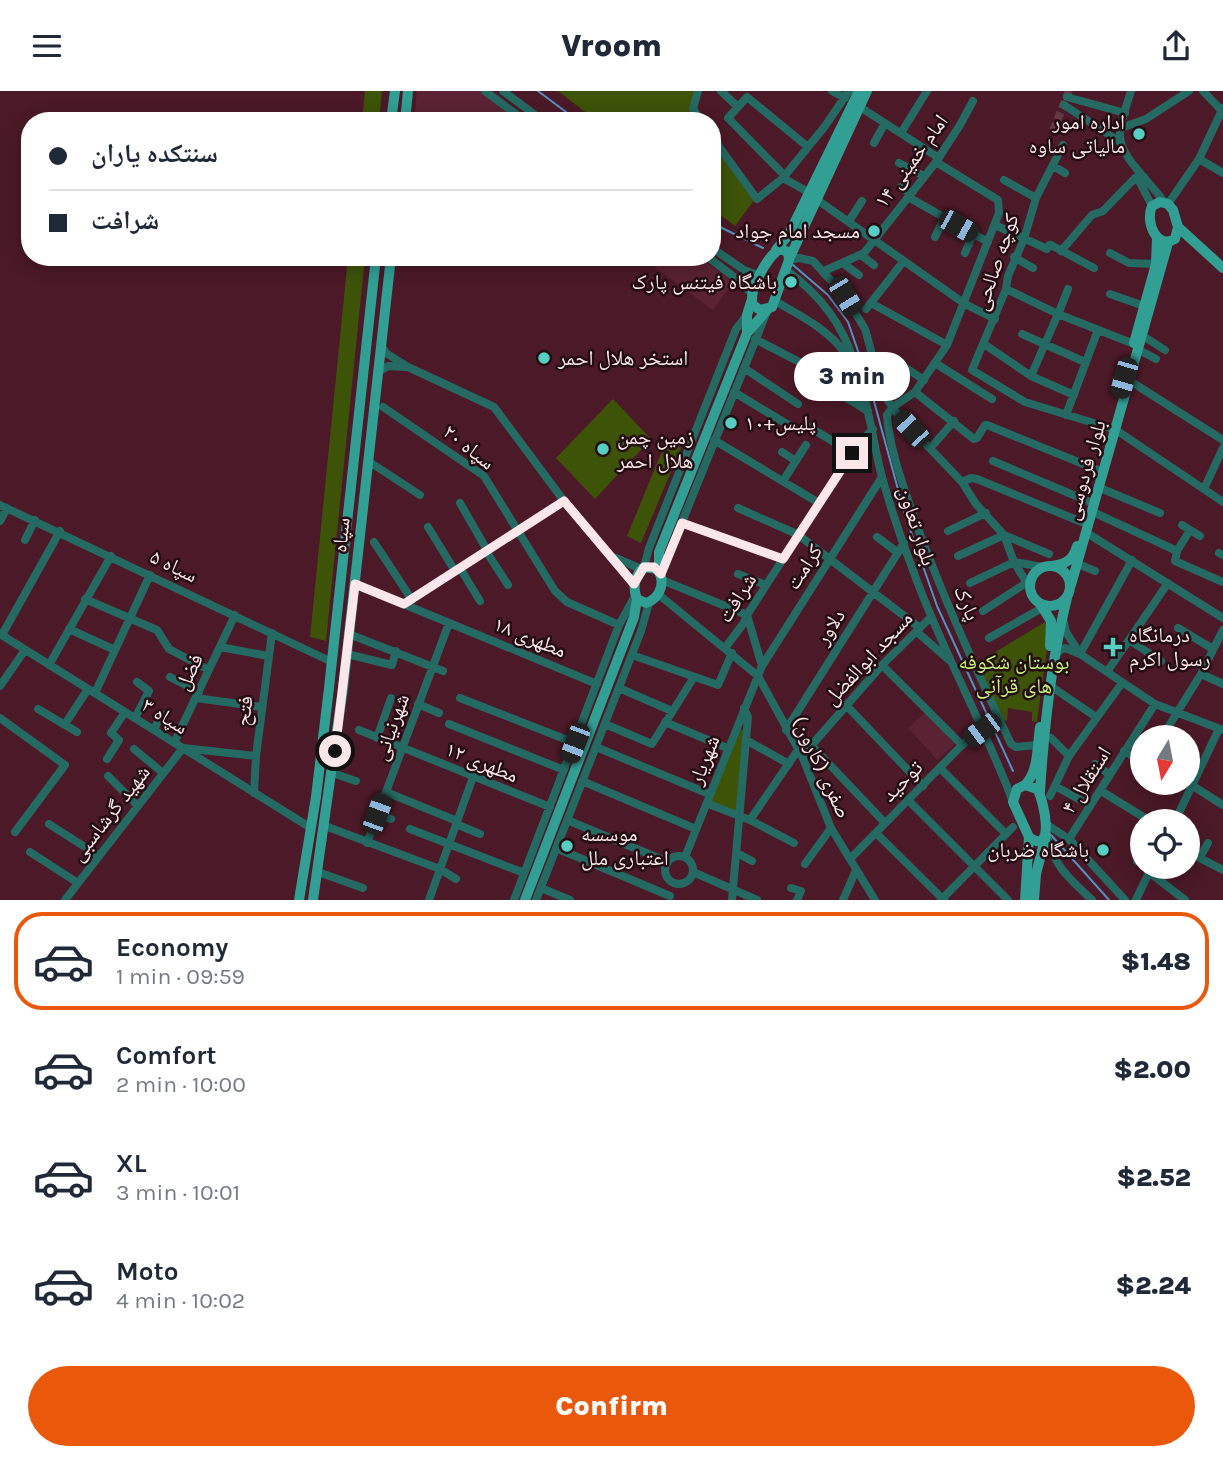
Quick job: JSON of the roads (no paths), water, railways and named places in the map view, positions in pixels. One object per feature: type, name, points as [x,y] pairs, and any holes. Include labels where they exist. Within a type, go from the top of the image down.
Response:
[{"type":"main road","points":[[392,112],[395,91]]},
{"type":"main road","points":[[406,112],[408,91]]},
{"type":"main road","points":[[642,600],[634,584],[659,552],[751,336],[772,305],[813,196],[859,91]]},
{"type":"main road","points":[[751,336],[747,315],[760,276],[813,196],[867,91]]},
{"type":"main road","points":[[1152,206],[1166,203],[1173,210],[1175,235]]},
{"type":"main road","name":"بلوار فردوسی","points":[[1071,585],[1098,470],[1130,381],[1144,306],[1156,264],[1157,238],[1150,217],[1152,206]]},
{"type":"main road","points":[[1157,238],[1175,235],[1195,243],[1223,268]]},
{"type":"main road","name":"بلوار فردوسی","points":[[1091,507],[1100,488],[1136,347],[1143,336],[1175,235]]},
{"type":"main road","points":[[776,250],[785,249],[788,263]]},
{"type":"main road","name":"سپاه","points":[[299,900],[332,661],[375,266]]},
{"type":"main road","name":"سپاه","points":[[313,900],[347,654],[390,266]]},
{"type":"main road","points":[[751,298],[760,310],[772,305]]},
{"type":"main road","name":"بلوار فردوسی","points":[[1048,567],[1065,564],[1072,559],[1085,528]]},
{"type":"main road","points":[[525,900],[634,617],[642,600],[658,594],[661,575],[659,552]]},
{"type":"main road","points":[[644,568],[654,567],[661,575]]},
{"type":"main road","points":[[1048,567],[1067,575],[1071,585],[1062,617],[1045,732],[1046,829],[1036,874],[1034,898],[1028,837],[1013,802],[1014,793],[1032,775],[1052,629],[1051,621],[1042,606],[1035,601],[1028,586],[1033,576],[1048,567]]},
{"type":"main road","points":[[1042,606],[1058,605],[1068,598]]},
{"type":"main road","points":[[1023,786],[1034,786],[1045,794]]},
{"type":"main road","points":[[311,828],[324,829]]},
{"type":"main road","points":[[1028,837],[1041,840],[1046,829]]},
{"type":"street","points":[[485,91],[513,112]]},
{"type":"street","points":[[503,91],[528,112]]},
{"type":"street","points":[[694,112],[698,91]]},
{"type":"street","points":[[721,91],[738,107]]},
{"type":"street","points":[[721,149],[757,199],[783,177],[847,94],[832,91]]},
{"type":"street","points":[[901,133],[927,91]]},
{"type":"street","points":[[1120,142],[1131,91]]},
{"type":"street","points":[[1121,128],[1146,119],[1189,91]]},
{"type":"street","points":[[1125,113],[1065,101],[1120,142],[1132,164],[1147,178],[1166,203],[1199,159],[1223,110],[1203,91]]},
{"type":"street","points":[[808,147],[747,97],[728,118],[783,177],[965,304],[995,319]]},
{"type":"street","name":"امام خمینی ۱۴","points":[[824,271],[861,255],[875,241],[937,160],[973,101]]},
{"type":"street","points":[[860,107],[998,200],[1000,207],[996,224],[947,345],[915,392],[893,407]]},
{"type":"street","points":[[874,143],[885,123]]},
{"type":"street","name":"کوچه صالحی","points":[[1063,145],[1037,198],[1024,239],[1014,257],[995,319],[972,370],[1026,402],[1066,415]]},
{"type":"street","points":[[1199,159],[1223,173]]},
{"type":"street","points":[[899,163],[924,176]]},
{"type":"street","points":[[1053,166],[1065,173]]},
{"type":"street","points":[[1147,178],[1140,177],[1139,181],[1152,206]]},
{"type":"street","points":[[1061,251],[1092,215],[1103,211],[1135,178]]},
{"type":"street","points":[[1004,180],[1037,198]]},
{"type":"street","points":[[901,187],[944,218],[988,242]]},
{"type":"street","points":[[849,221],[862,201]]},
{"type":"street","points":[[935,237],[944,218]]},
{"type":"street","points":[[996,224],[1047,250],[1051,245],[1094,268]]},
{"type":"street","points":[[965,253],[973,234]]},
{"type":"street","points":[[795,244],[824,271],[845,296],[865,329],[883,394],[899,416],[962,482],[976,504],[1004,535],[1014,562],[1028,586],[983,611]]},
{"type":"street","points":[[721,253],[744,270],[760,276]]},
{"type":"street","points":[[1110,253],[1129,263],[1156,264]]},
{"type":"street","points":[[861,255],[874,265]]},
{"type":"street","points":[[1014,257],[1033,268]]},
{"type":"street","points":[[813,261],[804,258],[788,263],[830,311],[850,351],[858,380]]},
{"type":"street","points":[[903,262],[869,306],[947,345]]},
{"type":"street","points":[[844,264],[859,275]]},
{"type":"street","points":[[720,266],[738,280],[751,298]]},
{"type":"street","points":[[1006,289],[1136,347],[1156,359]]},
{"type":"street","points":[[1031,376],[1069,289]]},
{"type":"street","points":[[1110,294],[1144,306]]},
{"type":"street","name":"بلوار تعاون","points":[[772,305],[812,323],[836,343],[858,380],[873,429],[882,477],[931,617],[1013,802]]},
{"type":"street","points":[[613,557],[644,568],[649,548],[736,329],[747,315]]},
{"type":"street","points":[[1098,330],[1066,415],[1113,429],[1223,502]]},
{"type":"street","points":[[1022,334],[1085,362]]},
{"type":"street","points":[[762,666],[747,615],[661,575],[744,368],[751,336],[809,367]]},
{"type":"street","points":[[1143,336],[1166,350]]},
{"type":"street","points":[[984,344],[1031,376],[1074,395]]},
{"type":"street","points":[[381,345],[386,353],[408,367],[494,407],[564,501],[634,584]]},
{"type":"street","points":[[935,363],[992,399]]},
{"type":"street","points":[[378,372],[388,366],[408,367]]},
{"type":"street","points":[[744,368],[799,404]]},
{"type":"street","points":[[906,368],[924,380]]},
{"type":"street","points":[[819,381],[868,411]]},
{"type":"street","points":[[1130,381],[1223,440]]},
{"type":"street","points":[[734,392],[790,426]]},
{"type":"street","points":[[915,392],[974,439],[987,425],[1098,470]]},
{"type":"street","name":"سپاه ۲۰","points":[[383,407],[484,476],[561,597],[619,625]]},
{"type":"street","name":"پارک","points":[[893,407],[887,415],[894,460],[945,599],[1011,744],[1016,747],[1037,745]]},
{"type":"street","points":[[934,445],[954,421]]},
{"type":"street","points":[[806,425],[852,453]]},
{"type":"street","name":"شرافت","points":[[694,677],[718,685],[729,651],[765,585],[800,536],[852,453],[873,429]]},
{"type":"street","points":[[714,440],[819,503]]},
{"type":"street","points":[[783,481],[806,445]]},
{"type":"street","points":[[1204,489],[1223,448]]},
{"type":"street","points":[[782,452],[796,461]]},
{"type":"street","points":[[368,461],[420,495]]},
{"type":"street","points":[[993,461],[1091,507],[1176,555]]},
{"type":"street","points":[[1213,470],[1223,476]]},
{"type":"street","name":"کرامت","points":[[758,676],[882,477]]},
{"type":"street","points":[[962,482],[971,478],[977,479],[1085,528],[1223,618]]},
{"type":"street","points":[[1100,488],[1160,513]]},
{"type":"street","points":[[374,542],[408,602],[564,501]]},
{"type":"street","points":[[460,503],[508,585]]},
{"type":"street","points":[[0,521],[4,507]]},
{"type":"street","name":"سپاه ۵","points":[[4,507],[332,661]]},
{"type":"street","points":[[738,508],[800,536],[919,630],[951,662]]},
{"type":"street","points":[[948,531],[986,513]]},
{"type":"street","points":[[25,540],[35,520]]},
{"type":"street","points":[[682,523],[783,559]]},
{"type":"street","points":[[428,527],[480,601]]},
{"type":"street","points":[[1200,536],[1186,528],[1174,561],[1223,582]]},
{"type":"street","points":[[1,635],[60,531]]},
{"type":"street","points":[[958,555],[1004,535],[1049,554]]},
{"type":"street","points":[[877,537],[897,552]]},
{"type":"street","name":"دلاور","points":[[786,730],[904,543]]},
{"type":"street","points":[[49,665],[111,555]]},
{"type":"street","points":[[1080,654],[1132,559]]},
{"type":"street","points":[[970,583],[1014,562],[1048,567]]},
{"type":"street","points":[[1078,564],[1095,571]]},
{"type":"street","points":[[738,574],[765,585]]},
{"type":"street","points":[[65,724],[91,691],[115,650],[150,575]]},
{"type":"street","points":[[1107,672],[1168,583]]},
{"type":"street","name":"مطهری ۱۸","points":[[355,584],[408,602],[449,623],[597,684]]},
{"type":"street","name":"صفری (کارون)","points":[[658,594],[758,676],[800,753],[831,828],[875,900]]},
{"type":"street","points":[[85,599],[157,631],[169,649],[209,670]]},
{"type":"street","points":[[514,900],[619,625],[642,600]]},
{"type":"street","points":[[536,900],[632,655],[642,600]]},
{"type":"street","points":[[989,638],[1042,606]]},
{"type":"street","name":"فضل","points":[[174,743],[235,615]]},
{"type":"street","name":"مسجد ابوالفضل","points":[[750,820],[789,764],[811,746],[882,665],[931,617]]},
{"type":"street","points":[[1062,617],[1066,632],[1080,654]]},
{"type":"street","name":"شهرنیانی","points":[[367,843],[418,705],[429,665],[449,623]]},
{"type":"street","points":[[1178,628],[1218,644]]},
{"type":"street","points":[[69,629],[115,650]]},
{"type":"street","points":[[1170,725],[1218,644],[1223,630]]},
{"type":"street","name":"فتح","points":[[254,793],[256,756],[272,633]]},
{"type":"street","points":[[349,634],[443,671]]},
{"type":"street","name":"سپاه ۳","points":[[1,635],[311,828]]},
{"type":"street","points":[[1129,641],[1161,661]]},
{"type":"street","points":[[220,647],[268,656]]},
{"type":"street","points":[[1055,657],[1065,648],[1080,654],[1155,704],[1221,730],[1200,772]]},
{"type":"street","points":[[1,682],[25,650]]},
{"type":"street","points":[[347,654],[392,665],[396,651]]},
{"type":"street","points":[[605,725],[652,744],[694,677],[632,655]]},
{"type":"street","points":[[882,665],[962,745]]},
{"type":"street","points":[[1201,674],[1223,684]]},
{"type":"street","name":"شهریار","points":[[685,857],[758,676]]},
{"type":"street","points":[[170,677],[197,695],[262,707]]},
{"type":"street","points":[[135,718],[149,691],[137,682]]},
{"type":"street","points":[[1045,794],[1055,786],[1069,756],[1122,683]]},
{"type":"street","points":[[619,688],[672,711]]},
{"type":"street","points":[[1055,689],[1097,717]]},
{"type":"street","points":[[377,738],[391,698]]},
{"type":"street","points":[[460,698],[575,743]]},
{"type":"street","name":"استقلال ۴","points":[[1069,839],[1155,704]]},
{"type":"street","points":[[418,705],[439,713]]},
{"type":"street","points":[[846,705],[923,786]]},
{"type":"street","points":[[732,900],[748,712],[744,708]]},
{"type":"street","points":[[38,709],[77,732]]},
{"type":"street","points":[[107,759],[119,740],[111,733],[125,712]]},
{"type":"street","points":[[154,730],[162,714]]},
{"type":"street","points":[[0,718],[65,765],[15,832]]},
{"type":"street","points":[[665,722],[727,748]]},
{"type":"street","points":[[449,724],[564,770]]},
{"type":"street","name":"مطهری ۱۲","points":[[359,730],[550,807]]},
{"type":"street","name":"توحید","points":[[850,859],[962,745],[982,730]]},
{"type":"street","points":[[1051,738],[1069,756]]},
{"type":"street","points":[[746,740],[789,764]]},
{"type":"street","points":[[811,746],[885,823]]},
{"type":"street","points":[[596,747],[709,794]]},
{"type":"street","points":[[134,748],[163,773]]},
{"type":"street","points":[[183,748],[256,756]]},
{"type":"street","name":"شهید گرشاسبی","points":[[65,900],[183,748]]},
{"type":"street","points":[[1124,751],[1130,754]]},
{"type":"street","points":[[1095,764],[1110,775]]},
{"type":"street","points":[[876,833],[943,899],[1009,830],[940,768]]},
{"type":"street","points":[[332,773],[356,781]]},
{"type":"street","points":[[108,776],[138,806]]},
{"type":"street","points":[[429,900],[472,777]]},
{"type":"street","points":[[582,781],[696,829]]},
{"type":"street","points":[[1007,785],[1023,786]]},
{"type":"street","points":[[1055,786],[1084,803]]},
{"type":"street","points":[[1200,790],[1223,805]]},
{"type":"street","points":[[1101,791],[1130,809]]},
{"type":"street","points":[[386,792],[480,834]]},
{"type":"street","points":[[908,800],[1008,900]]},
{"type":"street","points":[[711,805],[750,820],[794,843]]},
{"type":"street","points":[[377,814],[391,819]]},
{"type":"street","points":[[567,820],[668,862]]},
{"type":"street","points":[[49,824],[99,856]]},
{"type":"street","points":[[805,864],[831,828]]},
{"type":"street","points":[[324,829],[440,869],[456,879]]},
{"type":"street","points":[[410,829],[524,873]]},
{"type":"street","points":[[1046,829],[1069,839],[1125,900]]},
{"type":"street","points":[[1046,829],[1051,853],[1058,866],[1092,900]]},
{"type":"street","points":[[1208,843],[1200,857],[1223,870]]},
{"type":"street","points":[[556,848],[669,898],[676,883]]},
{"type":"street","points":[[30,852],[78,883]]},
{"type":"street","points":[[737,853],[752,861]]},
{"type":"street","points":[[676,856],[685,857],[692,865],[693,872],[687,881],[676,883],[669,879],[666,873],[668,862],[676,856]]},
{"type":"street","points":[[1036,874],[1044,865],[1058,866]]},
{"type":"street","points":[[843,900],[856,870]]},
{"type":"street","points":[[318,872],[363,888]]},
{"type":"street","points":[[693,872],[757,900]]},
{"type":"street","points":[[1136,900],[1142,879]]},
{"type":"street","points":[[1160,879],[1185,900]]},
{"type":"street","points":[[541,888],[570,900]]},
{"type":"street","points":[[791,888],[805,892],[797,900]]},
{"type":"waterway","points":[[538,91],[566,112]]},
{"type":"waterway","points":[[721,227],[763,248]]},
{"type":"waterway","points":[[793,265],[828,295],[848,322],[869,383],[905,515],[937,606],[1013,771]]},
{"type":"waterway","points":[[1051,835],[1109,900]]},
{"type":"tunnel","points":[[1053,131],[1069,91]]},
{"type":"place","name":"اداره امور مالیاتی ساوه","points":[[1139,134]]},
{"type":"place","name":"مسجد امام جواد","points":[[874,231]]},
{"type":"place","name":"باشگاه فیتنس پارک","points":[[791,282]]},
{"type":"place","name":"استخر هلال احمر","points":[[544,358]]},
{"type":"place","name":"پلیس+۱۰","points":[[731,423]]},
{"type":"place","name":"زمین چمن هلال احمر","points":[[603,449]]},
{"type":"place","name":"درمانگاه رسول اکرم","points":[[1113,647]]},
{"type":"place","name":"موسسه اعتباری ملل","points":[[567,846]]},
{"type":"place","name":"باشگاه ضربان","points":[[1103,850]]},
{"type":"park label","name":"بوستان شکوفه های قرآنی","points":[[1014,674]]}]
